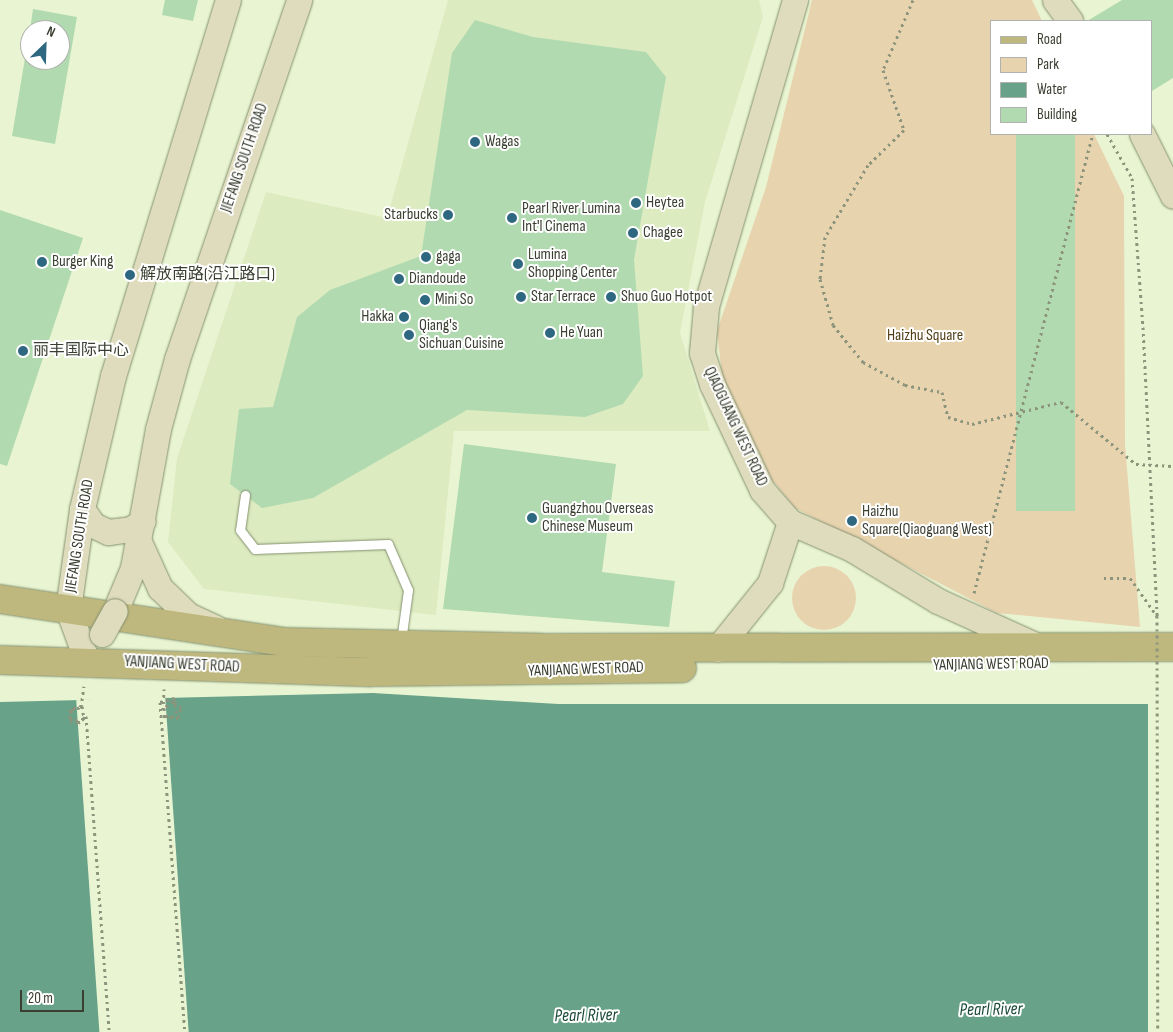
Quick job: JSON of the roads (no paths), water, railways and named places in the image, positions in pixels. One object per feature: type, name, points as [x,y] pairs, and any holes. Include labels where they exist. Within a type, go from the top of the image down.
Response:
[{"type":"main road","name":"JIEFANG SOUTH ROAD","points":[[87,661],[68,609],[82,509],[114,376],[228,0]]},
{"type":"main road","name":"JIEFANG SOUTH ROAD","points":[[87,661],[115,611],[141,532],[158,429],[177,358],[299,0]]},
{"type":"main road","name":"QIAOGUANG WEST ROAD","points":[[795,0],[717,264],[702,353],[762,490],[790,522],[852,549],[968,616],[1037,646]]},
{"type":"main road","points":[[1055,0],[1069,20]]},
{"type":"main road","points":[[1142,135],[1173,196]]},
{"type":"main road","points":[[82,509],[93,525],[108,532],[131,529],[141,532],[160,588],[173,602],[188,614],[249,640]]},
{"type":"main road","points":[[717,649],[770,583],[790,522]]},
{"type":"main road","name":"YANJIANG WEST ROAD","points":[[0,599],[249,640],[400,646],[717,649],[1173,646]]},
{"type":"main road","name":"YANJIANG WEST ROAD","points":[[0,660],[87,661],[371,672],[1173,663]]},
{"type":"lane","points":[[246,495],[240,530],[254,549],[388,544],[408,590],[400,646]]},
{"type":"water","name":"Pearl River","points":[[373,693],[558,704],[1173,704],[1173,1032],[0,1032],[0,702]]},
{"type":"place","name":"Wagas","points":[[475,142]]},
{"type":"place","name":"Heytea","points":[[636,203]]},
{"type":"place","name":"Starbucks","points":[[448,215]]},
{"type":"place","name":"Pearl River Lumina Int'l Cinema","points":[[512,218]]},
{"type":"place","name":"Chagee","points":[[633,233]]},
{"type":"place","name":"gaga","points":[[426,257]]},
{"type":"place","name":"Burger King","points":[[42,262]]},
{"type":"place","name":"Lumina Shopping Center","points":[[518,264]]},
{"type":"place","name":"解放南路(沿江路口)","points":[[130,275]]},
{"type":"place","name":"Diandoude","points":[[399,279]]},
{"type":"place","name":"Star Terrace","points":[[521,297]]},
{"type":"place","name":"Shuo Guo Hotpot","points":[[611,297]]},
{"type":"place","name":"Mini So","points":[[425,300]]},
{"type":"place","name":"Hakka","points":[[404,317]]},
{"type":"place","name":"He Yuan","points":[[550,333]]},
{"type":"place","name":"Qiang's Sichuan Cuisine","points":[[409,335]]},
{"type":"place","name":"丽丰国际中心","points":[[23,351]]},
{"type":"place","name":"Guangzhou Overseas Chinese Museum","points":[[532,518]]},
{"type":"place","name":"Haizhu Square(Qiaoguang West)","points":[[852,521]]},
{"type":"park label","name":"Haizhu Square","points":[[925,336]]}]
